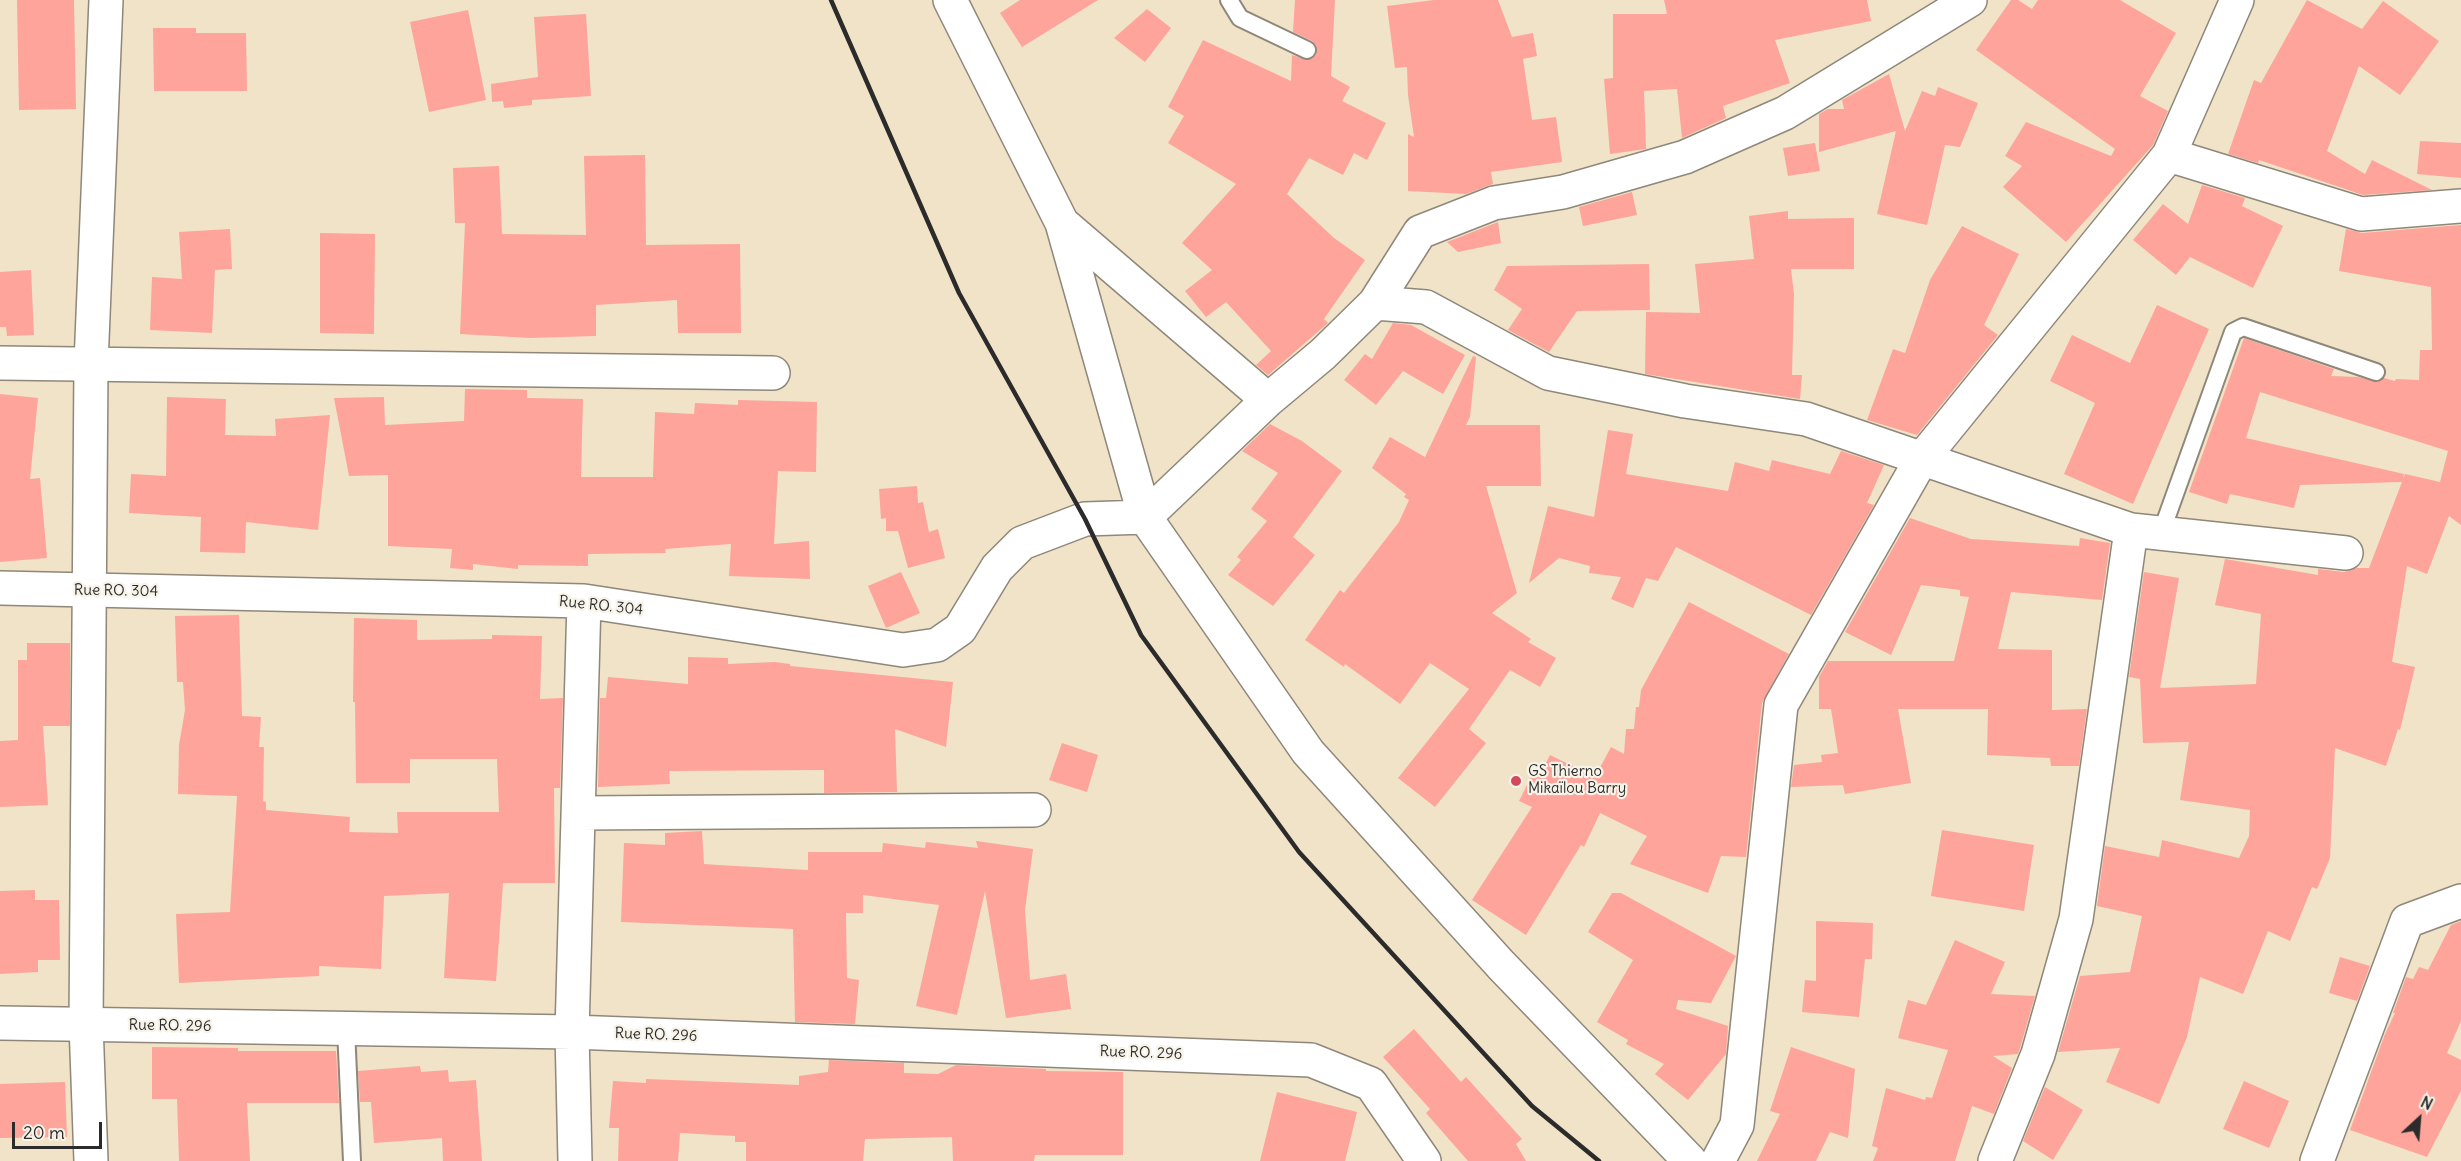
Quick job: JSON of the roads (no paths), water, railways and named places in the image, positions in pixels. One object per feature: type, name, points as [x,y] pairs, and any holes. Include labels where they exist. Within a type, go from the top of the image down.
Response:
[{"type":"street","points":[[91,1161],[86,1024],[90,364],[106,0]]},
{"type":"street","points":[[950,0],[1062,223],[1145,517],[1308,752],[1501,965],[1690,1161]]},
{"type":"street","points":[[1145,517],[1268,400],[1323,354],[1376,303],[1420,231],[1494,204],[1563,192],[1684,157],[1785,112],[1970,0]]},
{"type":"street","points":[[1718,1161],[1737,1125],[1781,705],[1921,460],[2169,155],[2237,0]]},
{"type":"street","points":[[2169,155],[2361,214],[2461,206]]},
{"type":"street","points":[[1062,223],[1268,400]]},
{"type":"street","points":[[1376,303],[1426,307],[1548,372],[1685,401],[1806,419],[1921,460],[2146,532],[2346,553]]},
{"type":"street","points":[[0,363],[772,372]]},
{"type":"street","name":"Rue RO. 304","points":[[0,588],[584,601],[903,650],[937,645],[960,629],[997,568],[1022,543],[1084,519],[1145,517]]},
{"type":"street","points":[[1995,1161],[2038,1054],[2076,920],[2146,532]]},
{"type":"street","points":[[575,1161],[572,1032],[584,601]]},
{"type":"street","points":[[579,813],[1034,810]]},
{"type":"street","points":[[2317,1161],[2407,921],[2461,902]]},
{"type":"street","name":"Rue RO. 296","points":[[0,1023],[572,1032],[1311,1060],[1371,1084],[1424,1161]]},
{"type":"lane","points":[[1229,0],[1240,18],[1307,50]]},
{"type":"lane","points":[[2146,532],[2233,332],[2243,327],[2376,372]]},
{"type":"lane","points":[[346,1029],[352,1161]]},
{"type":"railway","points":[[831,0],[959,293],[1085,519],[1141,635],[1299,852],[1532,1106],[1599,1161]]},
{"type":"place","name":"GS Thierno Mikaïlou Barry","points":[[1516,781]]}]
